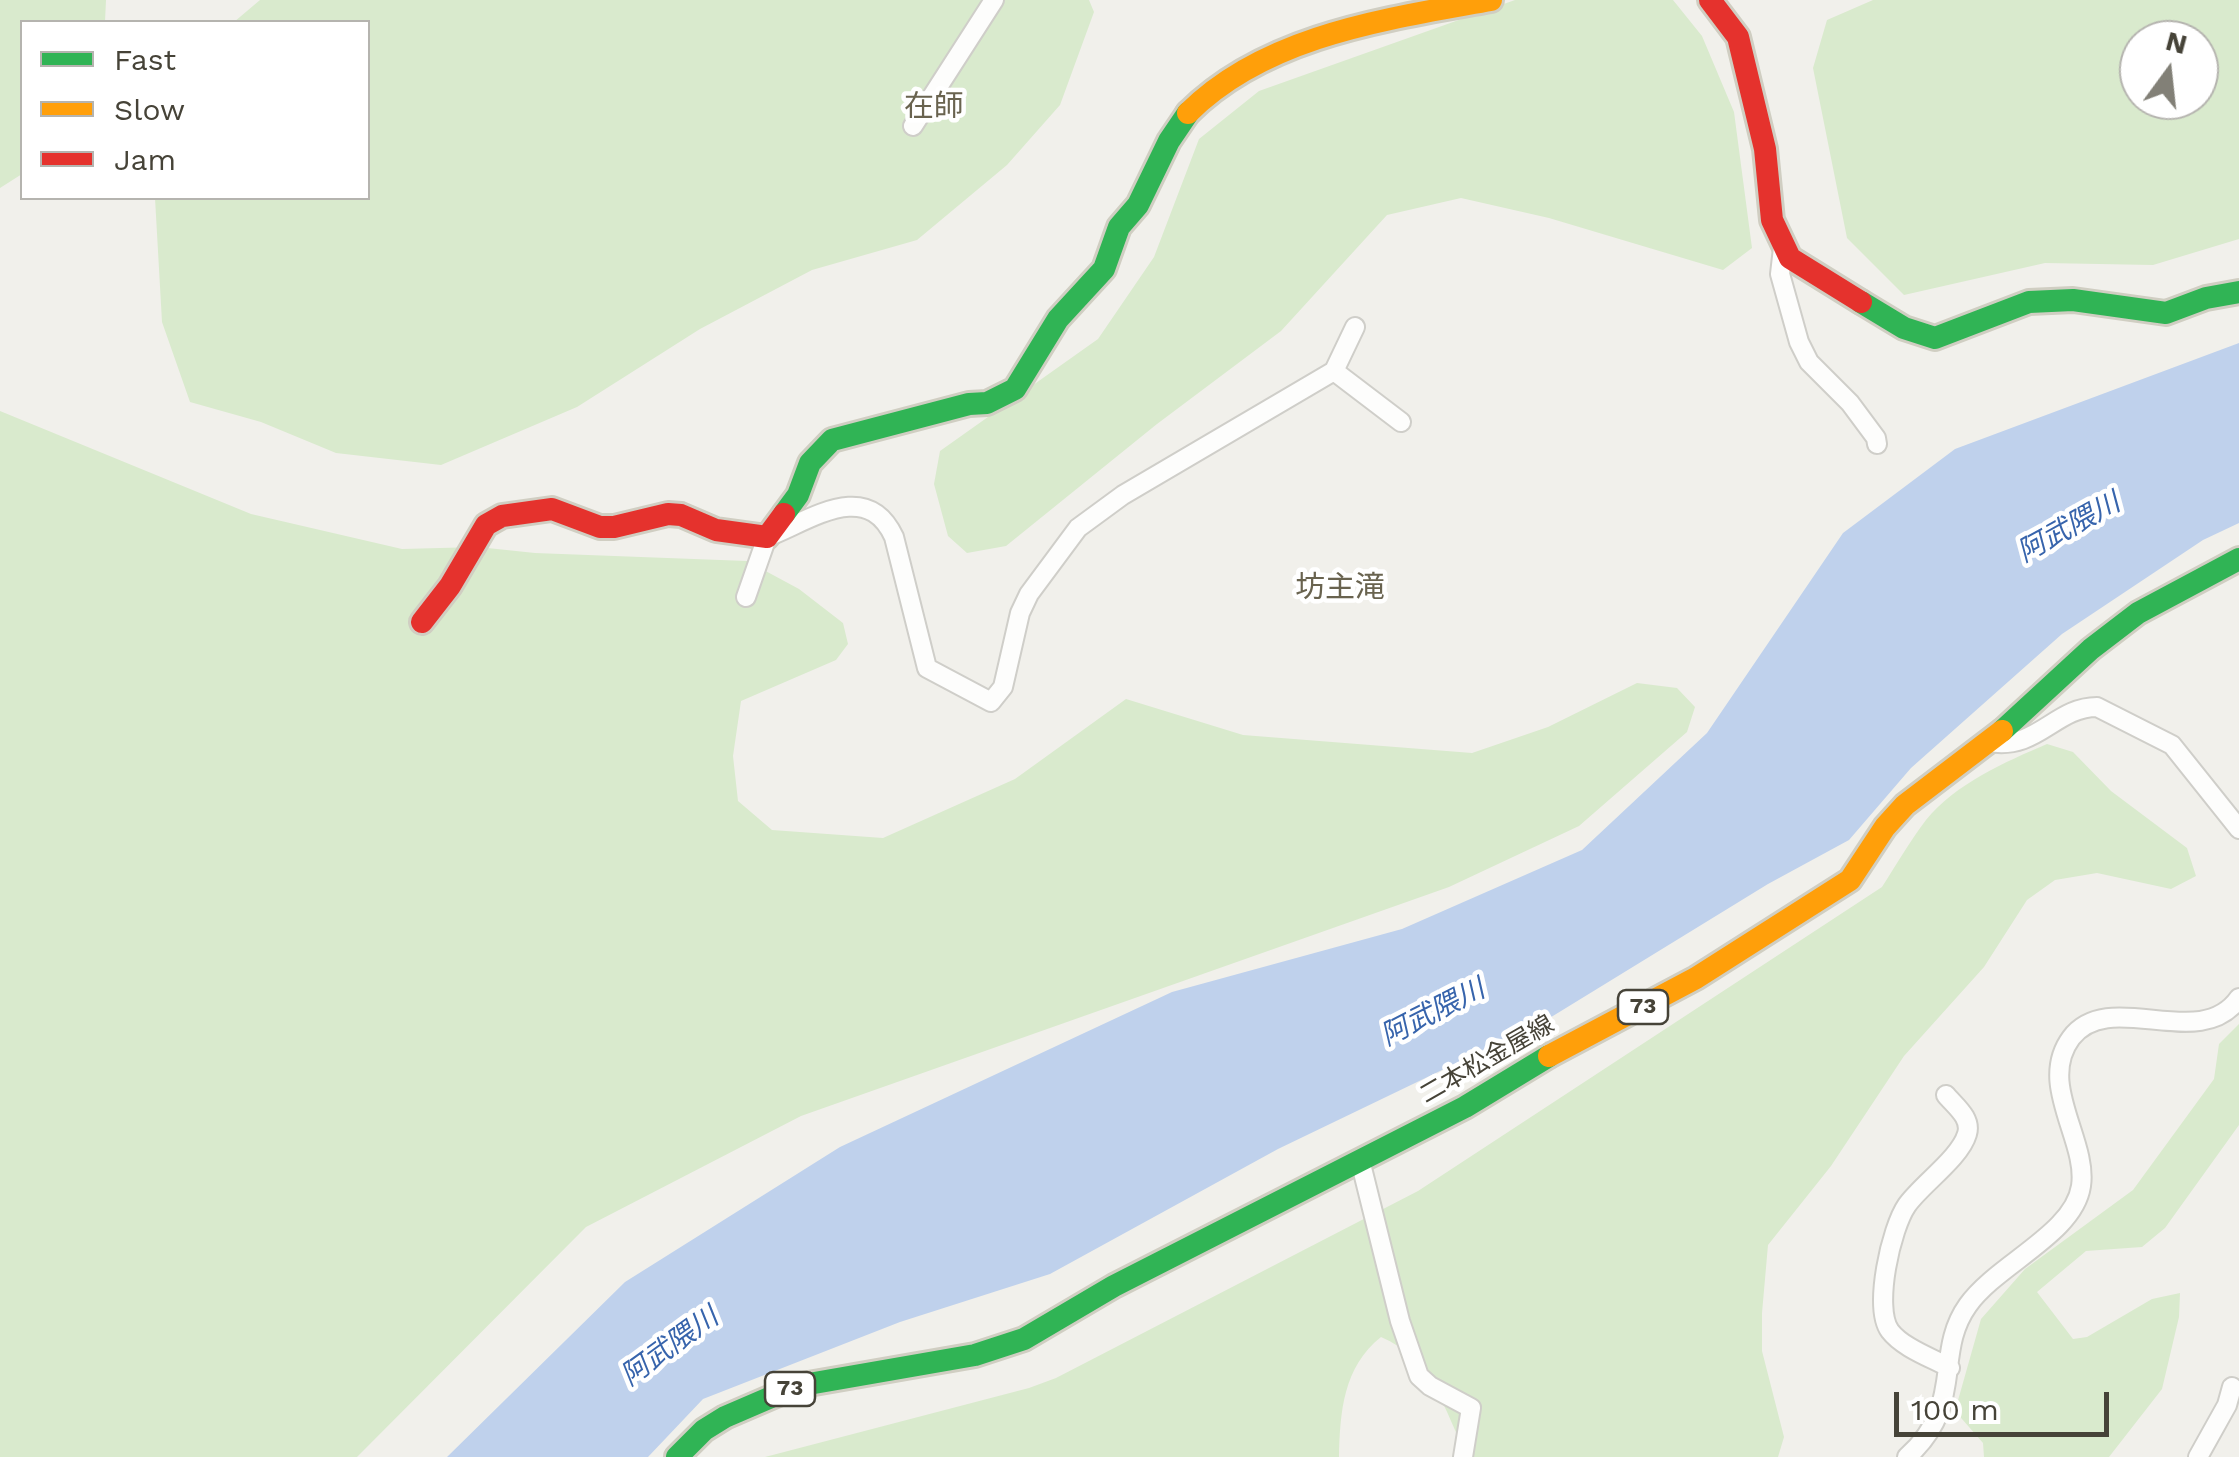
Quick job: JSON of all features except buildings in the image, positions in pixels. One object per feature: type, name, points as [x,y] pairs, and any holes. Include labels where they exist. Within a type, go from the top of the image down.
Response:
[{"type":"street","points":[[913,126],[994,0]]},
{"type":"street","points":[[746,597],[767,536],[798,496],[810,463],[832,440],[986,403],[1016,388],[1058,319],[1104,269],[1118,227],[1138,204],[1183,118],[1205,96],[1282,50],[1416,14],[1492,0]]},
{"type":"street","points":[[1710,0],[1738,37],[1766,148],[1772,220],[1784,248],[1790,258],[1904,328],[1935,338],[2029,302],[2073,300],[2166,312],[2239,292]]},
{"type":"street","points":[[1784,248],[1780,274],[1804,352],[1858,413],[1877,444]]},
{"type":"street","points":[[422,622],[450,586],[486,525],[502,516],[552,508],[600,527],[614,527],[668,514],[682,515],[716,530],[767,536],[826,509],[871,510],[887,521],[894,536],[927,668],[992,702],[1004,687],[1020,614],[1078,528],[1123,495],[1334,371],[1356,327]]},
{"type":"street","points":[[1334,371],[1401,422]]},
{"type":"street","name":"二本松金屋線","points":[[677,1457],[704,1430],[725,1417],[797,1386],[975,1355],[1024,1339],[1114,1286],[1465,1108],[1576,1040],[1696,978],[1850,880],[1885,827],[1905,805],[1989,742],[2091,649],[2138,613],[2239,558]]},
{"type":"street","points":[[1989,742],[2026,740],[2066,716],[2086,707],[2097,707],[2172,745],[2239,829]]},
{"type":"street","points":[[1907,1457],[1931,1433],[1944,1401],[1958,1324],[1978,1292],[2062,1225],[2077,1200],[2081,1169],[2065,1111],[2060,1070],[2072,1036],[2087,1024],[2120,1018],[2213,1018],[2227,1013],[2239,998]]},
{"type":"street","points":[[1946,1095],[1968,1122],[1968,1133],[1906,1206],[1892,1241],[1882,1314],[1890,1331],[1904,1343],[1950,1368]]},
{"type":"street","points":[[1360,1160],[1400,1321],[1419,1376],[1471,1408],[1463,1457]]},
{"type":"street","points":[[2198,1457],[2232,1386]]},
{"type":"green space","points":[[0,0],[106,0],[105,20],[20,20],[20,175],[0,188]]},
{"type":"green space","points":[[260,0],[1089,0],[1094,12],[1060,105],[1007,165],[917,240],[812,270],[700,329],[577,407],[441,465],[336,453],[261,422],[190,402],[162,322],[155,200],[370,200],[370,20],[236,20]]},
{"type":"green space","points":[[1515,0],[1673,0],[1702,36],[1734,112],[1752,248],[1723,270],[1549,218],[1461,198],[1387,215],[1281,331],[1157,424],[1006,546],[967,553],[948,536],[934,484],[940,451],[1098,339],[1154,257],[1199,139],[1259,91]]},
{"type":"green space","points":[[1873,0],[2239,0],[2239,239],[2153,265],[2045,263],[1904,295],[1847,238],[1813,68],[1827,20]]},
{"type":"green space","points":[[0,411],[251,514],[402,549],[478,547],[535,553],[747,561],[799,589],[843,623],[848,644],[836,660],[741,701],[733,756],[738,801],[772,830],[883,838],[1015,779],[1126,699],[1243,735],[1472,753],[1548,727],[1637,683],[1677,688],[1695,707],[1687,732],[1579,826],[1449,887],[801,1116],[586,1227],[357,1457],[0,1457]]},
{"type":"green space","points":[[2047,744],[2073,752],[2111,791],[2187,848],[2196,876],[2171,889],[2097,873],[2055,880],[2027,900],[1984,967],[1904,1056],[1831,1166],[1768,1245],[1762,1351],[1784,1437],[1778,1457],[1467,1457],[1424,1372],[1398,1346],[1381,1337],[1368,1349],[1351,1377],[1343,1408],[1339,1457],[765,1457],[1056,1378],[1418,1191],[1882,887],[1926,820],[1951,795],[1998,766]]},
{"type":"green space","points":[[2239,1024],[2239,1125],[2165,1228],[2142,1247],[2086,1251],[2037,1292],[2073,1339],[2087,1337],[2152,1299],[2180,1293],[2179,1317],[2162,1389],[2109,1457],[1984,1457],[1983,1443],[1955,1411],[1981,1319],[2025,1269],[2133,1190],[2214,1079],[2219,1044]]},
{"type":"water","name":"阿武隈川","points":[[2239,343],[2239,523],[2203,540],[2062,634],[1911,768],[1849,840],[1768,884],[1548,1019],[1278,1149],[1050,1274],[900,1322],[703,1399],[648,1457],[447,1457],[625,1282],[840,1147],[1172,992],[1402,929],[1582,850],[1707,733],[1843,533],[1955,449]]},
{"type":"traffic: fast","points":[[784,514],[798,495],[810,463],[832,440],[969,404],[987,403],[1015,389],[1058,319],[1104,269],[1119,227],[1138,205],[1169,141],[1188,113]]},
{"type":"traffic: fast","points":[[1861,302],[1904,328],[1935,338],[2029,302],[2073,300],[2166,313],[2206,298],[2239,292]]},
{"type":"traffic: fast","points":[[2002,731],[2091,649],[2138,613],[2239,559]]},
{"type":"traffic: fast","points":[[677,1457],[704,1430],[725,1417],[797,1386],[975,1355],[1024,1339],[1114,1286],[1465,1107],[1549,1056]]},
{"type":"traffic: slow","points":[[1188,113],[1219,87],[1291,48],[1370,24],[1491,0]]},
{"type":"traffic: slow","points":[[1549,1056],[1696,978],[1850,880],[1885,827],[1905,805],[2002,731]]},
{"type":"traffic: jam","points":[[1710,0],[1738,37],[1765,149],[1772,220],[1790,258],[1861,302]]},
{"type":"traffic: jam","points":[[422,622],[450,586],[486,525],[502,516],[552,509],[600,527],[614,527],[668,514],[681,515],[716,530],[767,537],[784,514]]},
{"type":"district","name":"在師","points":[[934,107]]},
{"type":"district","name":"坊主滝","points":[[1340,588]]}]
